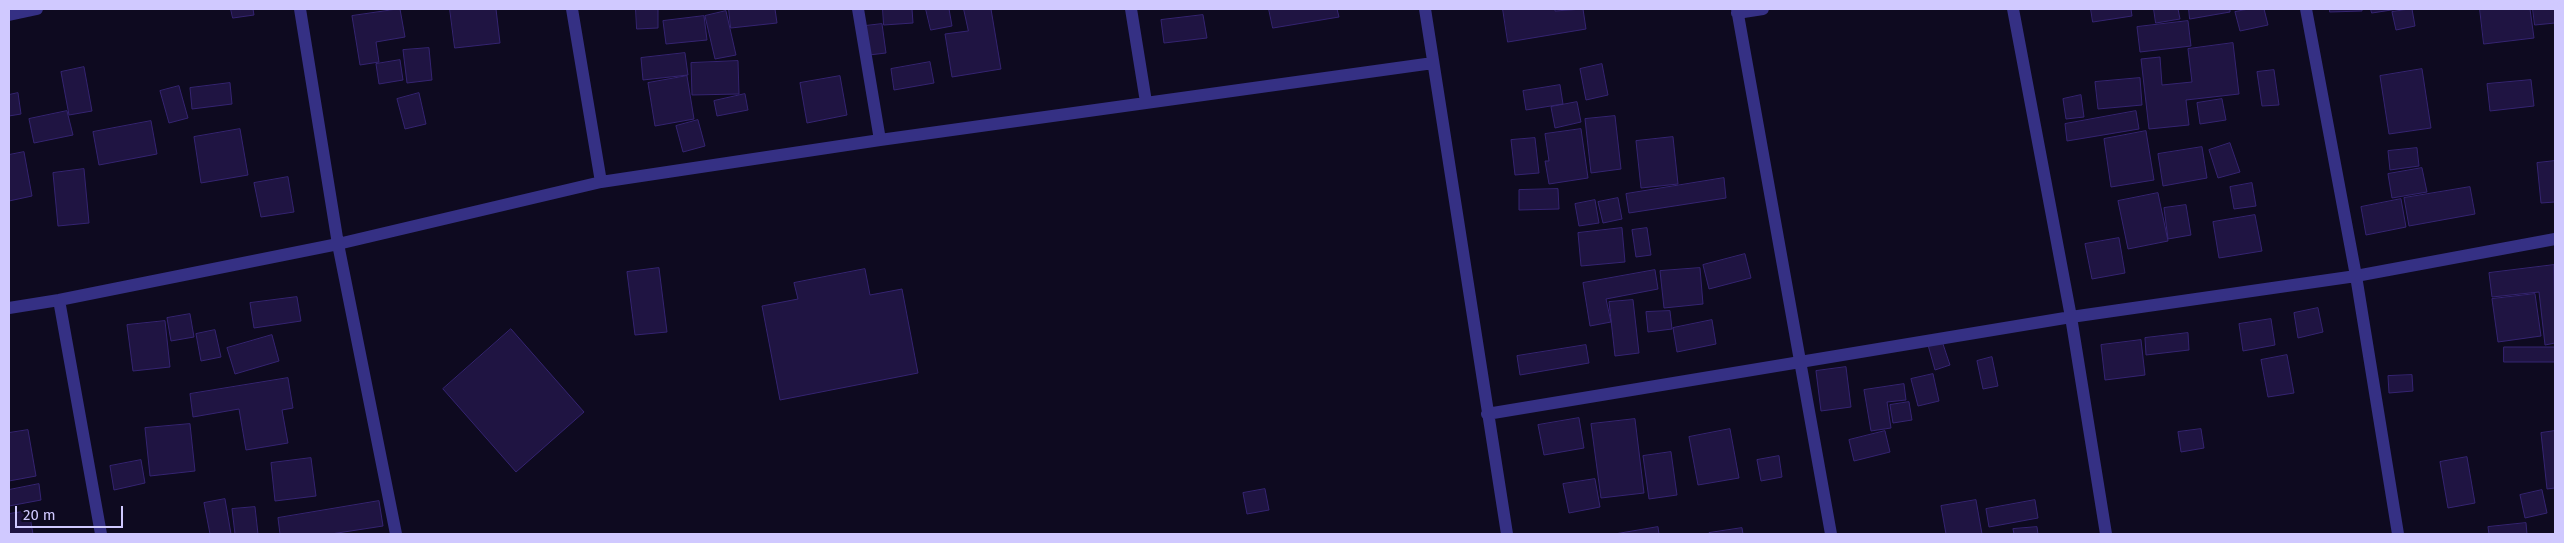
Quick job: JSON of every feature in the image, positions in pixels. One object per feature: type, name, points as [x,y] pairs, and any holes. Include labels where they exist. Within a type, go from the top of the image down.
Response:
[{"type":"street","points":[[9,15],[37,9]]},
{"type":"street","points":[[300,9],[338,244],[396,534]]},
{"type":"street","points":[[572,9],[601,182]]},
{"type":"street","points":[[858,9],[880,140]]},
{"type":"street","points":[[1131,9],[1146,102]]},
{"type":"street","points":[[1425,9],[1486,414],[1507,534]]},
{"type":"street","points":[[1763,9],[1737,11],[1802,363],[1831,534]]},
{"type":"street","points":[[2013,9],[2071,317],[2106,534]]},
{"type":"street","points":[[2306,9],[2356,276],[2398,534]]},
{"type":"street","points":[[9,308],[59,300],[338,244],[601,182],[880,140],[1433,63]]},
{"type":"street","points":[[1486,414],[2071,317],[2356,276],[2555,239]]},
{"type":"street","points":[[59,300],[101,534]]},
{"type":"building","points":[[231,9],[253,9],[254,15],[233,18]]},
{"type":"building","points":[[400,9],[405,37],[376,42],[379,62],[360,65],[352,16]]},
{"type":"building","points":[[450,9],[496,9],[500,43],[455,48]]},
{"type":"building","points":[[636,9],[658,9],[658,28],[637,29]]},
{"type":"building","points":[[729,9],[775,9],[777,23],[731,28]]},
{"type":"building","points":[[883,9],[912,9],[913,23],[884,25]]},
{"type":"building","points":[[926,9],[949,9],[952,26],[931,30]]},
{"type":"building","points":[[964,9],[991,9],[1001,69],[952,77],[945,34],[968,31]]},
{"type":"building","points":[[1269,9],[1337,9],[1339,17],[1273,28]]},
{"type":"building","points":[[1503,9],[1555,9],[1555,11],[1583,9],[1586,29],[1508,42]]},
{"type":"building","points":[[2091,9],[2131,9],[2132,16],[2093,22]]},
{"type":"building","points":[[2154,9],[2178,9],[2180,19],[2156,23]]},
{"type":"building","points":[[2189,9],[2230,9],[2230,12],[2190,19]]},
{"type":"building","points":[[2249,9],[2264,9],[2268,25],[2240,31],[2235,12]]},
{"type":"building","points":[[2330,9],[2362,9],[2362,11],[2330,12]]},
{"type":"building","points":[[2371,9],[2398,9],[2372,13]]},
{"type":"building","points":[[2412,9],[2415,26],[2396,30],[2392,12]]},
{"type":"building","points":[[2480,9],[2530,9],[2534,38],[2484,44]]},
{"type":"building","points":[[2533,9],[2555,9],[2555,23],[2535,25]]},
{"type":"building","points":[[726,11],[736,55],[715,59],[705,16]]},
{"type":"building","points":[[1203,15],[1207,38],[1164,43],[1161,20]]},
{"type":"building","points":[[704,16],[707,40],[666,44],[663,21]]},
{"type":"building","points":[[2188,21],[2191,46],[2140,52],[2137,27]]},
{"type":"building","points":[[882,24],[886,53],[869,55],[865,26]]},
{"type":"building","points":[[2233,43],[2239,94],[2186,100],[2189,125],[2149,129],[2141,59],[2160,57],[2162,85],[2192,82],[2188,49]]},
{"type":"building","points":[[429,48],[432,80],[407,83],[403,50]]},
{"type":"building","points":[[685,53],[688,75],[643,80],[641,58]]},
{"type":"building","points":[[400,60],[403,80],[379,84],[376,64]]},
{"type":"building","points":[[738,61],[739,94],[692,95],[691,63]]},
{"type":"building","points":[[930,62],[934,83],[894,90],[891,69]]},
{"type":"building","points":[[1602,64],[1608,95],[1586,100],[1580,69]]},
{"type":"building","points":[[84,67],[92,111],[69,115],[61,72]]},
{"type":"building","points":[[2422,69],[2431,128],[2389,134],[2380,76]]},
{"type":"building","points":[[2274,70],[2279,105],[2262,106],[2257,72]]},
{"type":"building","points":[[687,76],[694,119],[655,126],[648,83]]},
{"type":"building","points":[[840,76],[847,115],[807,123],[800,83]]},
{"type":"building","points":[[2140,78],[2142,105],[2098,109],[2095,82]]},
{"type":"building","points":[[2531,80],[2534,106],[2490,111],[2487,84]]},
{"type":"building","points":[[230,83],[232,104],[192,109],[190,88]]},
{"type":"building","points":[[1560,85],[1563,104],[1526,110],[1523,91]]},
{"type":"building","points":[[179,86],[188,118],[169,123],[160,91]]},
{"type":"building","points":[[18,93],[21,114],[9,116],[9,95]]},
{"type":"building","points":[[419,93],[426,124],[405,129],[397,99]]},
{"type":"building","points":[[745,94],[748,110],[717,116],[714,101]]},
{"type":"building","points":[[2081,95],[2084,117],[2066,119],[2063,99]]},
{"type":"building","points":[[2222,99],[2226,120],[2200,124],[2197,103]]},
{"type":"building","points":[[1577,102],[1581,122],[1555,128],[1551,107]]},
{"type":"building","points":[[67,111],[73,135],[34,143],[29,119]]},
{"type":"building","points":[[2136,111],[2139,129],[2067,141],[2065,124]]},
{"type":"building","points":[[1615,116],[1621,169],[1591,173],[1585,119]]},
{"type":"building","points":[[698,120],[705,146],[683,152],[676,126]]},
{"type":"building","points":[[151,121],[157,154],[99,165],[93,132]]},
{"type":"building","points":[[240,129],[248,175],[201,183],[194,137]]},
{"type":"building","points":[[1581,129],[1588,178],[1549,184],[1545,161],[1549,161],[1545,134]]},
{"type":"building","points":[[2146,131],[2154,180],[2111,187],[2104,139]]},
{"type":"building","points":[[1673,137],[1678,184],[1641,188],[1636,141]]},
{"type":"building","points":[[1535,138],[1539,173],[1515,175],[1511,140]]},
{"type":"building","points":[[2230,143],[2240,172],[2218,178],[2209,150]]},
{"type":"building","points":[[2202,147],[2207,178],[2163,186],[2158,154]]},
{"type":"building","points":[[2417,148],[2419,166],[2390,170],[2388,151]]},
{"type":"building","points":[[24,152],[32,196],[9,201],[9,155]]},
{"type":"building","points":[[2555,161],[2555,202],[2541,203],[2537,163]]},
{"type":"building","points":[[2422,168],[2427,192],[2392,198],[2388,174]]},
{"type":"building","points":[[84,169],[89,223],[58,226],[53,173]]},
{"type":"building","points":[[288,177],[294,212],[261,217],[254,183]]},
{"type":"building","points":[[1724,178],[1726,198],[1629,213],[1626,194]]},
{"type":"building","points":[[2252,183],[2256,206],[2234,209],[2230,187]]},
{"type":"building","points":[[2470,187],[2475,214],[2409,226],[2404,198]]},
{"type":"building","points":[[1558,189],[1559,209],[1519,210],[1519,190]]},
{"type":"building","points":[[2158,193],[2168,241],[2128,249],[2118,201]]},
{"type":"building","points":[[1618,198],[1622,219],[1603,223],[1598,202]]},
{"type":"building","points":[[2401,199],[2406,227],[2366,235],[2361,207]]},
{"type":"building","points":[[1595,200],[1599,223],[1579,226],[1575,204]]},
{"type":"building","points":[[2186,205],[2191,235],[2168,239],[2164,208]]},
{"type":"building","points":[[2255,215],[2262,251],[2219,258],[2213,222]]},
{"type":"building","points":[[1622,228],[1625,262],[1581,266],[1578,233]]},
{"type":"building","points":[[1647,228],[1651,255],[1636,257],[1632,230]]},
{"type":"building","points":[[2119,238],[2125,273],[2092,279],[2085,244]]},
{"type":"building","points":[[1745,254],[1751,278],[1709,289],[1703,265]]},
{"type":"building","points":[[2554,265],[2555,343],[2545,345],[2539,292],[2492,297],[2489,273]]},
{"type":"building","points":[[659,268],[667,332],[635,335],[627,272]]},
{"type":"building","points":[[1700,268],[1703,304],[1664,308],[1660,271]]},
{"type":"building","points":[[865,269],[870,295],[902,289],[918,373],[780,400],[762,306],[798,299],[794,283]]},
{"type":"building","points":[[1655,270],[1658,289],[1606,299],[1611,322],[1590,326],[1583,283]]},
{"type":"building","points":[[2535,294],[2541,336],[2498,342],[2492,299]]},
{"type":"building","points":[[297,297],[301,321],[254,328],[250,303]]},
{"type":"building","points":[[1633,300],[1639,353],[1615,356],[1609,302]]},
{"type":"building","points":[[2318,308],[2323,332],[2298,338],[2294,313]]},
{"type":"building","points":[[1670,311],[1672,329],[1648,332],[1646,312]]},
{"type":"building","points":[[190,314],[194,337],[171,341],[167,318]]},
{"type":"building","points":[[2271,319],[2275,345],[2243,351],[2239,324]]},
{"type":"building","points":[[1712,320],[1716,344],[1677,352],[1673,328]]},
{"type":"building","points":[[165,321],[170,367],[133,371],[127,325]]},
{"type":"building","points":[[511,329],[584,412],[516,472],[443,389]]},
{"type":"building","points":[[215,330],[221,357],[201,361],[196,334]]},
{"type":"building","points":[[2188,333],[2189,350],[2146,355],[2145,338]]},
{"type":"building","points":[[272,335],[279,361],[235,374],[227,348]]},
{"type":"building","points":[[2141,340],[2145,375],[2105,380],[2101,345]]},
{"type":"building","points":[[1942,341],[1950,365],[1935,370],[1928,345]]},
{"type":"building","points":[[1586,345],[1589,363],[1520,375],[1517,356]]},
{"type":"building","points":[[2504,347],[2555,347],[2555,362],[2504,362]]},
{"type":"building","points":[[2287,355],[2294,393],[2268,397],[2261,360]]},
{"type":"building","points":[[1992,357],[1998,386],[1983,389],[1977,361]]},
{"type":"building","points":[[1846,367],[1851,407],[1821,411],[1816,371]]},
{"type":"building","points":[[1933,374],[1939,401],[1918,406],[1911,379]]},
{"type":"building","points":[[2412,375],[2413,391],[2389,393],[2388,376]]},
{"type":"building","points":[[288,378],[293,408],[282,410],[288,443],[246,450],[239,409],[193,417],[190,394]]},
{"type":"building","points":[[1904,384],[1906,400],[1887,402],[1891,428],[1871,431],[1864,390]]},
{"type":"building","points":[[1909,402],[1912,420],[1893,423],[1890,405]]},
{"type":"building","points":[[1579,418],[1584,448],[1544,455],[1538,425]]},
{"type":"building","points":[[1635,419],[1644,493],[1601,498],[1591,424]]},
{"type":"building","points":[[190,424],[195,471],[150,476],[145,428]]},
{"type":"building","points":[[1730,429],[1739,478],[1698,485],[1689,437]]},
{"type":"building","points":[[2201,429],[2204,448],[2181,452],[2178,432]]},
{"type":"building","points":[[28,430],[36,476],[9,481],[9,433]]},
{"type":"building","points":[[1885,431],[1890,452],[1854,461],[1849,440]]},
{"type":"building","points":[[2555,431],[2555,488],[2547,489],[2541,433]]},
{"type":"building","points":[[1671,452],[1677,495],[1649,499],[1643,456]]},
{"type":"building","points":[[1779,456],[1782,477],[1761,481],[1757,460]]},
{"type":"building","points":[[2467,457],[2475,503],[2448,508],[2440,462]]},
{"type":"building","points":[[311,458],[316,496],[275,501],[271,463]]},
{"type":"building","points":[[141,460],[145,483],[114,490],[110,466]]},
{"type":"building","points":[[1595,479],[1600,507],[1569,513],[1563,484]]},
{"type":"building","points":[[39,484],[41,500],[9,506],[9,490]]},
{"type":"building","points":[[1265,489],[1269,510],[1247,514],[1243,493]]},
{"type":"building","points":[[2542,490],[2547,513],[2525,518],[2520,495]]},
{"type":"building","points":[[225,499],[231,534],[210,534],[204,503]]},
{"type":"building","points":[[1976,500],[1982,534],[1946,534],[1941,506]]},
{"type":"building","points":[[2035,500],[2038,518],[1989,527],[1986,509]]},
{"type":"building","points":[[379,501],[383,526],[331,534],[280,534],[278,518]]},
{"type":"building","points":[[255,507],[258,534],[235,534],[232,509]]},
{"type":"building","points":[[29,511],[33,534],[9,534],[9,514]]},
{"type":"building","points":[[2526,523],[2527,534],[2489,534],[2488,527]]},
{"type":"building","points":[[1658,527],[1659,534],[1615,534]]},
{"type":"building","points":[[2037,527],[2038,534],[2014,534],[2013,529]]},
{"type":"building","points":[[1742,528],[1743,534],[1709,534],[1709,533]]}]
